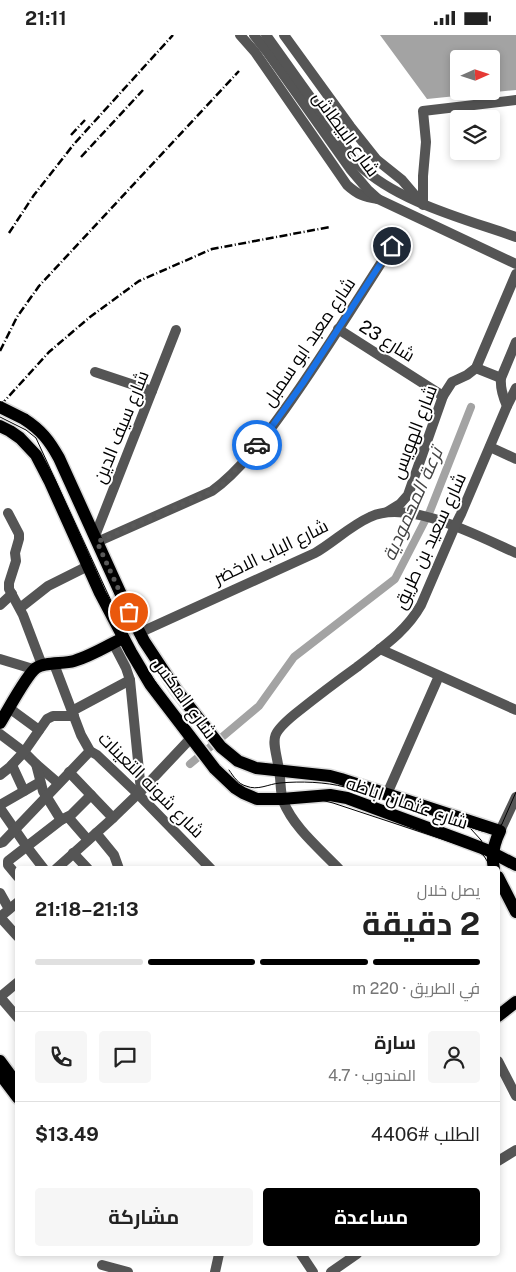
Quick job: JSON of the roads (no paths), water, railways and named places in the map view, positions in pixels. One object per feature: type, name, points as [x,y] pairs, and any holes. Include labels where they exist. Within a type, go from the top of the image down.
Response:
[{"type":"main road","name":"شارع المكس","points":[[0,407],[35,426],[45,435],[52,446],[139,633],[152,655],[183,698],[221,747],[230,755],[238,761],[256,768],[279,770]]},
{"type":"main road","name":"شارع المكس","points":[[5,429],[20,438],[36,455],[110,613],[118,640],[138,664],[150,684],[215,769],[235,788],[257,799],[282,799]]},
{"type":"main road","points":[[0,723],[9,708],[43,666],[76,660],[118,640]]},
{"type":"main road","name":"شارع عثمان اباظه","points":[[279,770],[330,776],[500,831]]},
{"type":"main road","name":"شارع عثمان اباظه","points":[[282,799],[330,795],[347,798],[446,834],[516,865]]},
{"type":"main road","points":[[493,866],[492,853],[500,831]]},
{"type":"main road","points":[[500,881],[516,912]]},
{"type":"main road","points":[[500,1014],[516,1002]]},
{"type":"main road","points":[[0,1061],[15,1080]]},
{"type":"main road","points":[[0,1074],[15,1094]]},
{"type":"street","points":[[240,35],[255,53],[347,185],[364,197],[378,199]]},
{"type":"street","name":"شارع البيطاش","points":[[254,35],[354,167],[423,205],[516,237]]},
{"type":"street","name":"شارع البيطاش","points":[[266,35],[368,190],[378,199],[516,264]]},
{"type":"street","points":[[284,35],[377,160],[402,180],[423,205]]},
{"type":"street","points":[[423,205],[426,142],[423,111],[516,100]]},
{"type":"street","name":"شارع معبد ابو سمبل","points":[[96,539],[212,491],[224,483],[268,432],[303,383],[392,246]]},
{"type":"street","points":[[501,379],[476,368],[516,274]]},
{"type":"street","name":"شارع سيف الدين","points":[[96,539],[176,329]]},
{"type":"street","name":"شارع 23","points":[[338,329],[443,396]]},
{"type":"street","points":[[507,406],[500,384],[516,342]]},
{"type":"street","name":"شارع الهويس","points":[[385,513],[400,504],[408,495],[443,396],[452,382],[467,375],[476,368]]},
{"type":"street","points":[[96,372],[152,391]]},
{"type":"street","name":"شارع سعيد بن طريق","points":[[282,799],[279,770],[274,748],[274,738],[277,731],[295,714],[402,631],[416,615],[516,388]]},
{"type":"street","points":[[490,447],[516,459]]},
{"type":"street","points":[[0,605],[12,594],[8,583],[16,561],[15,553],[19,539],[19,534],[8,513]]},
{"type":"street","name":"شارع الباب الاخضر","points":[[139,633],[315,553],[371,516],[385,513],[419,515],[454,526]]},
{"type":"street","points":[[454,526],[516,553]]},
{"type":"street","points":[[20,609],[48,586],[88,566]]},
{"type":"street","name":"شارع شونه التعينات","points":[[12,594],[43,666],[73,713],[81,735],[90,751],[140,792],[208,866]]},
{"type":"street","points":[[118,640],[130,680],[140,792]]},
{"type":"street","points":[[380,649],[516,710]]},
{"type":"street","points":[[0,659],[43,666]]},
{"type":"street","points":[[386,793],[439,676]]},
{"type":"street","points":[[0,775],[24,752],[50,717],[73,713],[130,680]]},
{"type":"street","points":[[9,708],[39,730]]},
{"type":"street","points":[[0,734],[24,752],[58,783]]},
{"type":"street","points":[[59,866],[140,792],[191,738]]},
{"type":"street","points":[[0,843],[3,843],[90,751]]},
{"type":"street","points":[[36,764],[46,797],[65,818],[92,836],[114,855],[118,866]]},
{"type":"street","points":[[12,765],[24,791]]},
{"type":"street","points":[[69,772],[113,818]]},
{"type":"street","points":[[40,782],[0,809],[42,866]]},
{"type":"street","points":[[15,873],[7,863],[8,861],[65,818],[91,795]]},
{"type":"street","points":[[500,831],[516,797]]},
{"type":"street","points":[[282,799],[298,826],[336,866]]},
{"type":"street","points":[[73,853],[85,866]]},
{"type":"street","points":[[0,893],[15,905],[0,917],[15,934]]},
{"type":"street","points":[[15,985],[0,997],[15,1014]]},
{"type":"street","points":[[500,1065],[516,1096]]},
{"type":"street","points":[[500,1160],[516,1150]]},
{"type":"street","points":[[214,1272],[218,1256]]},
{"type":"street","points":[[302,1256],[313,1272]]},
{"type":"street","points":[[331,1272],[354,1256]]},
{"type":"street","points":[[102,1265],[128,1272]]},
{"type":"waterway","name":"ترعة المحمودية","points":[[190,764],[259,706],[294,657],[395,579],[430,511],[471,407]]},
{"type":"tram line","points":[[0,417],[26,430],[36,438],[130,642],[173,708],[240,796],[261,801],[321,800],[333,803],[478,851],[484,856],[490,866]]},
{"type":"tram line","points":[[229,770],[238,782],[250,787],[259,788],[288,782],[329,784],[345,787],[482,831],[492,830],[502,824]]},
{"type":"tram line","points":[[491,866],[494,837],[516,792]]},
{"type":"tram line","points":[[471,829],[481,840],[490,858]]},
{"type":"tram line","points":[[500,877],[516,909]]},
{"type":"railway","points":[[9,233],[34,195],[74,144],[173,35]]},
{"type":"railway","points":[[0,351],[17,317],[39,286],[239,71]]},
{"type":"railway","points":[[81,157],[143,90]]},
{"type":"railway","points":[[71,135],[85,120]]},
{"type":"railway","points":[[0,406],[49,352],[90,317],[139,281],[212,249],[330,227]]}]
